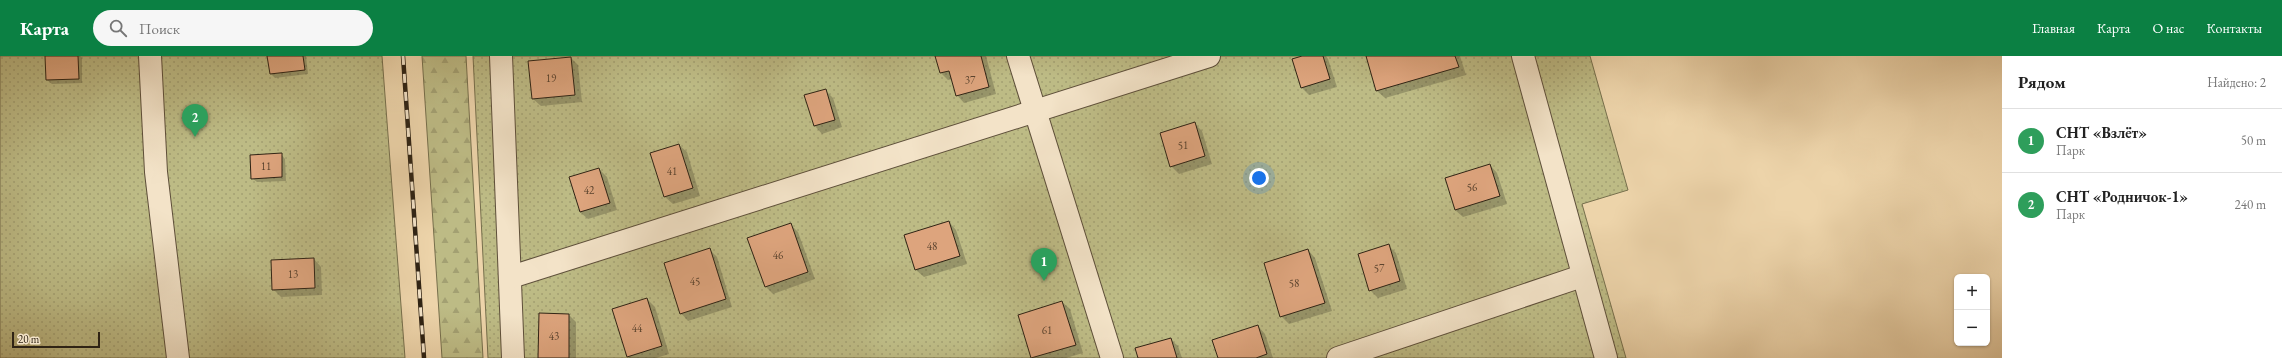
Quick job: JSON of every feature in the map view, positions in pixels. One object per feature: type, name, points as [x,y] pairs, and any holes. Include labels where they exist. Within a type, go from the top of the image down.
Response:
[{"type":"street","points":[[150,56],[156,172],[178,358]]},
{"type":"street","points":[[501,56],[511,277],[513,358]]},
{"type":"street","points":[[1018,56],[1112,358]]},
{"type":"street","points":[[511,277],[1209,56]]},
{"type":"street","points":[[1523,56],[1582,276],[1606,358]]},
{"type":"street","points":[[1338,358],[1582,276]]},
{"type":"green space","points":[[0,56],[382,56],[405,358],[0,358]]},
{"type":"green space","points":[[422,56],[466,56],[483,358],[442,358]]},
{"type":"green space","points":[[473,56],[1590,56],[1628,190],[1582,204],[1626,358],[488,358]]},
{"type":"building","points":[[45,56],[78,56],[79,79],[46,80]]},
{"type":"building","points":[[267,56],[303,56],[305,70],[270,74]]},
{"type":"building","points":[[935,56],[981,56],[989,87],[956,96],[949,71],[940,73]]},
{"type":"building","points":[[1302,56],[1323,56],[1330,79],[1301,88],[1292,59]]},
{"type":"building","points":[[1366,56],[1455,56],[1459,67],[1376,91]]},
{"type":"building","points":[[571,57],[575,95],[532,99],[528,61]]},
{"type":"building","points":[[826,89],[835,120],[814,126],[804,95]]},
{"type":"building","points":[[1195,122],[1205,156],[1170,167],[1160,133]]},
{"type":"building","points":[[679,144],[693,188],[664,197],[650,153]]},
{"type":"building","points":[[282,153],[282,177],[251,179],[250,155]]},
{"type":"building","points":[[1490,164],[1500,196],[1455,210],[1445,178]]},
{"type":"building","points":[[599,168],[610,203],[580,212],[569,177]]},
{"type":"building","points":[[949,221],[960,256],[915,270],[904,235]]},
{"type":"building","points":[[791,223],[808,272],[765,287],[747,238]]},
{"type":"building","points":[[1389,244],[1400,281],[1369,291],[1358,254]]},
{"type":"building","points":[[710,248],[726,299],[680,314],[664,263]]},
{"type":"building","points":[[1308,249],[1325,303],[1280,317],[1264,263]]},
{"type":"building","points":[[314,258],[315,288],[272,290],[271,260]]},
{"type":"building","points":[[647,298],[662,346],[627,357],[612,309]]},
{"type":"building","points":[[1062,301],[1076,345],[1031,358],[1018,315]]},
{"type":"building","points":[[539,313],[569,314],[569,358],[538,358]]},
{"type":"building","points":[[1258,325],[1267,354],[1256,358],[1218,358],[1212,340]]},
{"type":"building","points":[[1171,338],[1177,358],[1138,358],[1135,348]]},
{"type":"railway","points":[[403,56],[424,358]]},
{"type":"place","name":"СНТ «Родничок-1»","points":[[195,137]]},
{"type":"place","name":"СНТ «Взлёт»","points":[[1044,281]]}]
